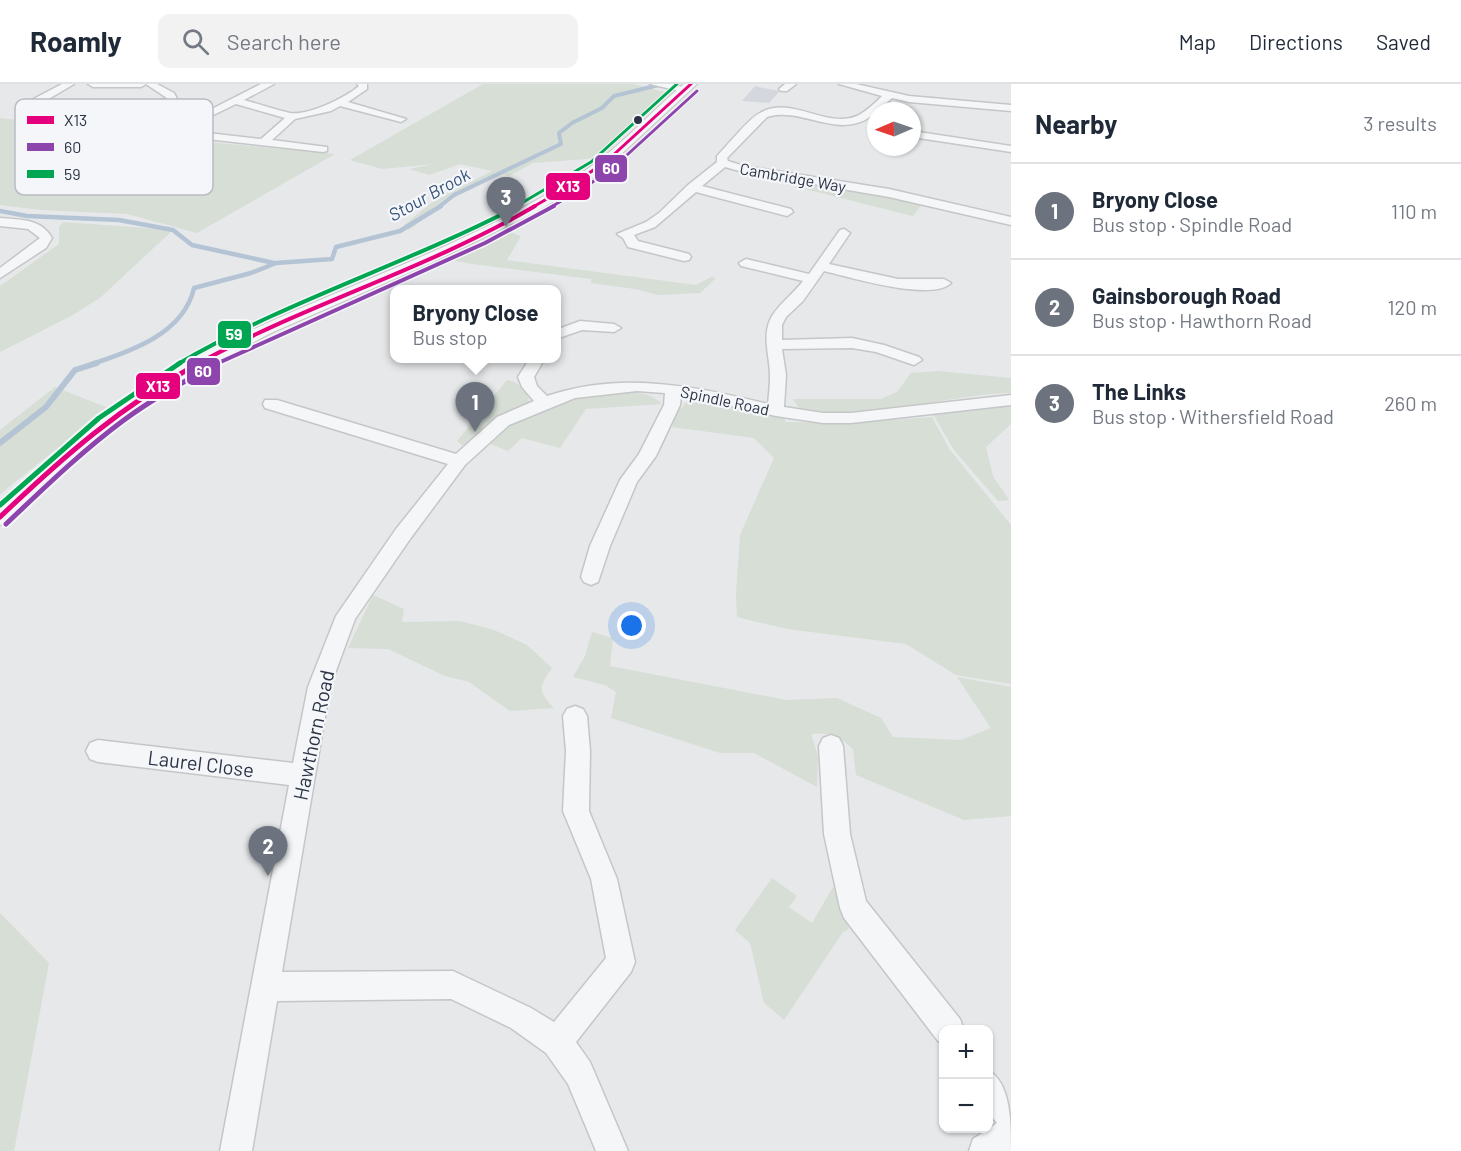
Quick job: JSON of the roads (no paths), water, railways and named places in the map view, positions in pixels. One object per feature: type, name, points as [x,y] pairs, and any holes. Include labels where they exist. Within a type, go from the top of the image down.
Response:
[{"type":"street","points":[[40,99],[69,84]]},
{"type":"street","points":[[93,84],[141,84]]},
{"type":"street","points":[[150,84],[171,95],[172,99]]},
{"type":"street","points":[[213,111],[269,84]]},
{"type":"street","points":[[236,100],[292,117],[316,112],[339,103],[357,93],[364,87],[362,84]]},
{"type":"street","points":[[0,517],[65,455],[119,412],[202,360],[284,320],[489,230],[582,179],[616,155],[681,87],[655,84]]},
{"type":"street","points":[[844,84],[864,86],[889,95],[923,101],[1011,108]]},
{"type":"street","points":[[847,121],[862,117],[889,95]]},
{"type":"street","points":[[339,103],[401,119]]},
{"type":"street","name":"Cambridge Way","points":[[867,127],[847,121],[789,112],[770,112],[763,115],[722,155],[723,163],[819,183],[889,192],[1011,221]]},
{"type":"street","points":[[262,143],[292,117]]},
{"type":"street","points":[[921,135],[1011,149]]},
{"type":"street","points":[[213,137],[322,149]]},
{"type":"street","points":[[684,257],[633,244],[625,234],[639,232],[652,225],[709,171],[723,163]]},
{"type":"street","points":[[692,187],[787,212]]},
{"type":"street","points":[[0,222],[36,226],[44,231],[46,238],[41,245],[0,274]]},
{"type":"street","points":[[776,411],[778,375],[774,345],[775,325],[780,315],[798,298],[844,233]]},
{"type":"street","points":[[746,263],[812,279]]},
{"type":"street","points":[[820,266],[903,285],[920,286],[944,282]]},
{"type":"street","points":[[561,333],[580,326],[614,328]]},
{"type":"street","points":[[774,345],[852,343],[879,348],[915,360]]},
{"type":"street","points":[[535,363],[526,376],[530,387],[544,404]]},
{"type":"street","name":"Spindle Road","points":[[459,461],[503,421],[573,393],[602,388],[637,386],[673,389],[776,411],[832,418],[1011,400]]},
{"type":"street","points":[[591,577],[600,546],[629,480],[647,456],[672,405],[673,389]]},
{"type":"street","points":[[271,404],[459,461]]},
{"type":"street","name":"Hawthorn Road","points":[[236,1151],[319,687],[346,616],[403,534],[459,461]]},
{"type":"street","points":[[557,1042],[621,962],[604,879],[576,811],[578,751],[575,716]]},
{"type":"street","points":[[831,746],[837,834],[854,908],[946,1025]]},
{"type":"street","name":"Laurel Close","points":[[99,751],[303,775]]},
{"type":"street","points":[[266,987],[453,985],[521,1018],[557,1042],[579,1073],[612,1151]]},
{"type":"street","points":[[993,1092],[1011,1116]]},
{"type":"street","points":[[985,1151],[1011,1132]]},
{"type":"waterway","name":"Stour Brook","points":[[439,207],[454,195],[561,144],[559,133],[572,123],[602,108],[614,96],[663,84]]},
{"type":"waterway","name":"Stour Brook","points":[[92,364],[139,346],[168,328],[188,304],[194,288],[251,273],[276,263],[332,259],[336,247],[400,231],[441,206]]},
{"type":"waterway","points":[[0,211],[27,216],[119,220],[173,230],[192,245],[274,263]]},
{"type":"waterway","name":"Stour Brook","points":[[0,443],[46,407],[75,370],[97,363]]},
{"type":"place","name":"The Links","points":[[506,227]]},
{"type":"place","name":"Bryony Close","points":[[475,432]]},
{"type":"place","name":"Gainsborough Road","points":[[268,876]]}]
